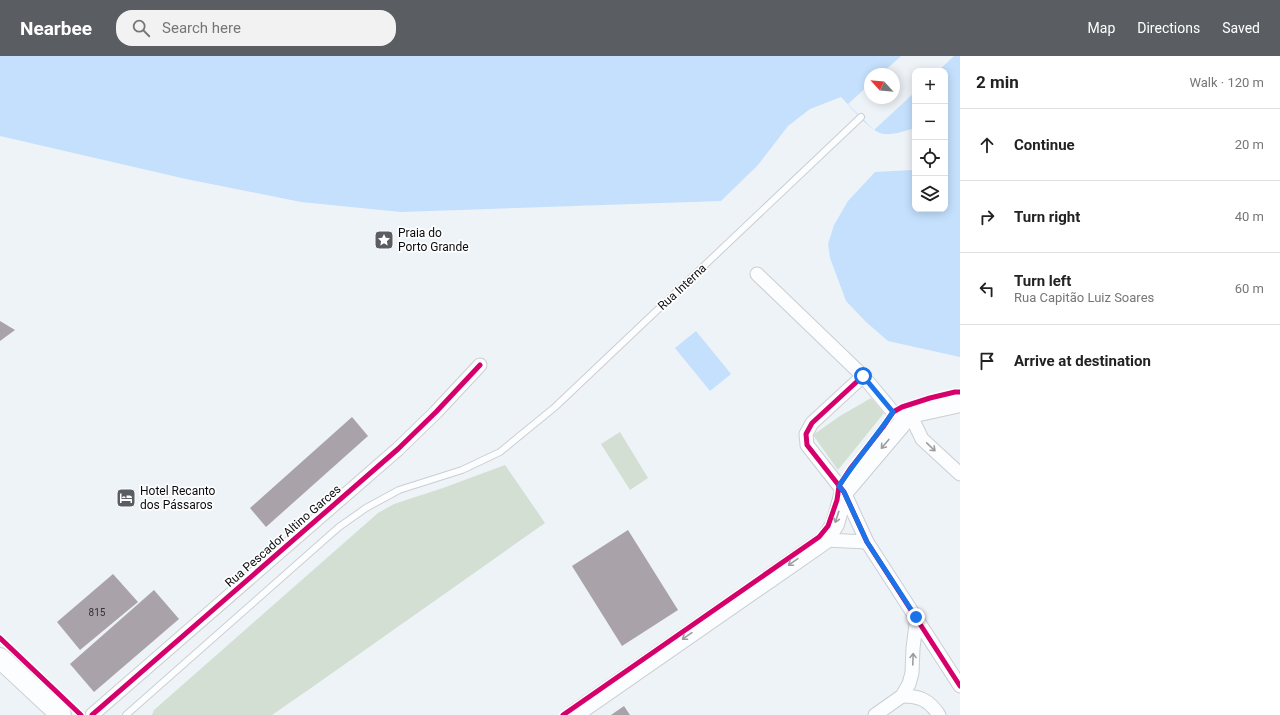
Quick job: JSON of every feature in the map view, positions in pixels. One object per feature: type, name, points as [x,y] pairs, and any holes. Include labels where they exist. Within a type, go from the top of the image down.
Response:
[{"type":"main road","points":[[574,715],[825,540],[835,524],[844,492],[910,414],[960,403]]},
{"type":"main road","points":[[0,658],[61,715]]},
{"type":"street","points":[[757,274],[863,376],[893,412],[910,414],[922,438],[960,474]]},
{"type":"street","name":"Rua Pescador Altino Garces","points":[[92,715],[398,449],[436,412],[480,365]]},
{"type":"street","points":[[863,376],[812,423],[806,434],[807,445],[844,492],[867,542],[960,686]]},
{"type":"street","points":[[825,540],[867,542]]},
{"type":"street","points":[[875,715],[902,696],[909,684],[912,673],[916,617]]},
{"type":"street","points":[[902,696],[922,698],[934,708],[939,715]]},
{"type":"lane","name":"Rua Interna","points":[[126,715],[339,527],[366,508],[399,490],[462,470],[500,452],[555,407],[861,117]]},
{"type":"green space","points":[[871,398],[884,413],[838,470],[813,435],[840,416]]},
{"type":"green space","points":[[620,432],[648,478],[630,490],[601,444]]},
{"type":"green space","points":[[505,465],[545,523],[272,715],[152,715],[154,710],[378,513],[394,504]]},
{"type":"water","points":[[0,56],[960,56],[960,357],[888,341],[866,322],[846,301],[830,258],[828,244],[834,225],[848,201],[875,172],[912,170],[912,212],[948,212],[948,68],[912,68],[912,129],[888,134],[879,132],[867,124],[841,97],[810,109],[788,126],[758,165],[721,201],[401,212],[301,202],[186,179],[0,136]]},
{"type":"water","points":[[696,331],[731,374],[710,391],[675,348]]},
{"type":"pier","points":[[901,56],[954,56],[941,68],[912,68],[912,95],[874,130],[848,104],[864,89],[864,104],[900,104],[900,68],[888,68]]},
{"type":"building","points":[[0,321],[15,330],[0,341]]},
{"type":"building","points":[[352,417],[368,436],[266,527],[250,508]]},
{"type":"building","points":[[628,530],[678,610],[622,646],[572,566]]},
{"type":"building","points":[[113,574],[138,602],[80,650],[57,622]]},
{"type":"building","points":[[154,590],[179,619],[94,692],[70,664]]},
{"type":"building","points":[[624,706],[630,715],[611,715]]},
{"type":"cycle path","points":[[92,715],[398,449],[436,412],[480,365]]},
{"type":"cycle path","points":[[863,376],[812,423],[806,434],[807,445],[844,492],[867,542],[960,686]]},
{"type":"cycle path","points":[[563,715],[819,537],[828,526],[837,500],[839,486],[893,412],[902,407],[930,398],[960,392]]},
{"type":"cycle path","points":[[0,638],[81,715]]},
{"type":"place","name":"Praia do Porto Grande","points":[[384,240]]},
{"type":"place","name":"Hotel Recanto dos Pássaros","points":[[126,498]]},
{"type":"route","points":[[863,376],[893,412],[839,486],[844,492],[867,542],[916,617]]}]
